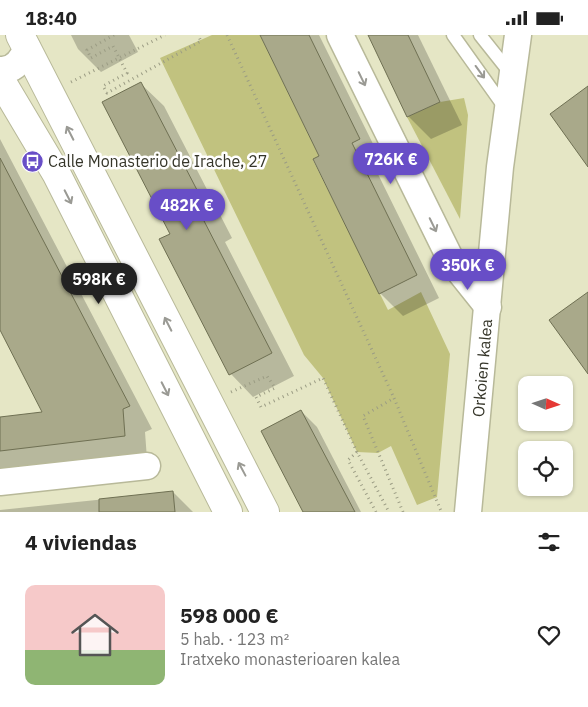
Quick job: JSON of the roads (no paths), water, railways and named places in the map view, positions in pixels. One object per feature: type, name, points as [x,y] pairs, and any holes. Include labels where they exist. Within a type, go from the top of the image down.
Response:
[{"type":"street","points":[[340,35],[452,262],[488,307]]},
{"type":"street","name":"Orkoien kalea","points":[[468,512],[506,109],[518,35]]},
{"type":"street","name":"Orkoien kalea","points":[[512,75],[535,35]]},
{"type":"street","points":[[0,70],[6,71],[22,59],[24,42]]},
{"type":"street","points":[[24,42],[265,512]]},
{"type":"street","points":[[0,79],[56,173],[228,512]]},
{"type":"street","points":[[0,482],[147,466]]},
{"type":"lane","points":[[453,35],[506,109]]},
{"type":"lane","points":[[480,35],[512,75]]},
{"type":"place","name":"Calle Monasterio de Irache, 27","points":[[32,161]]}]
